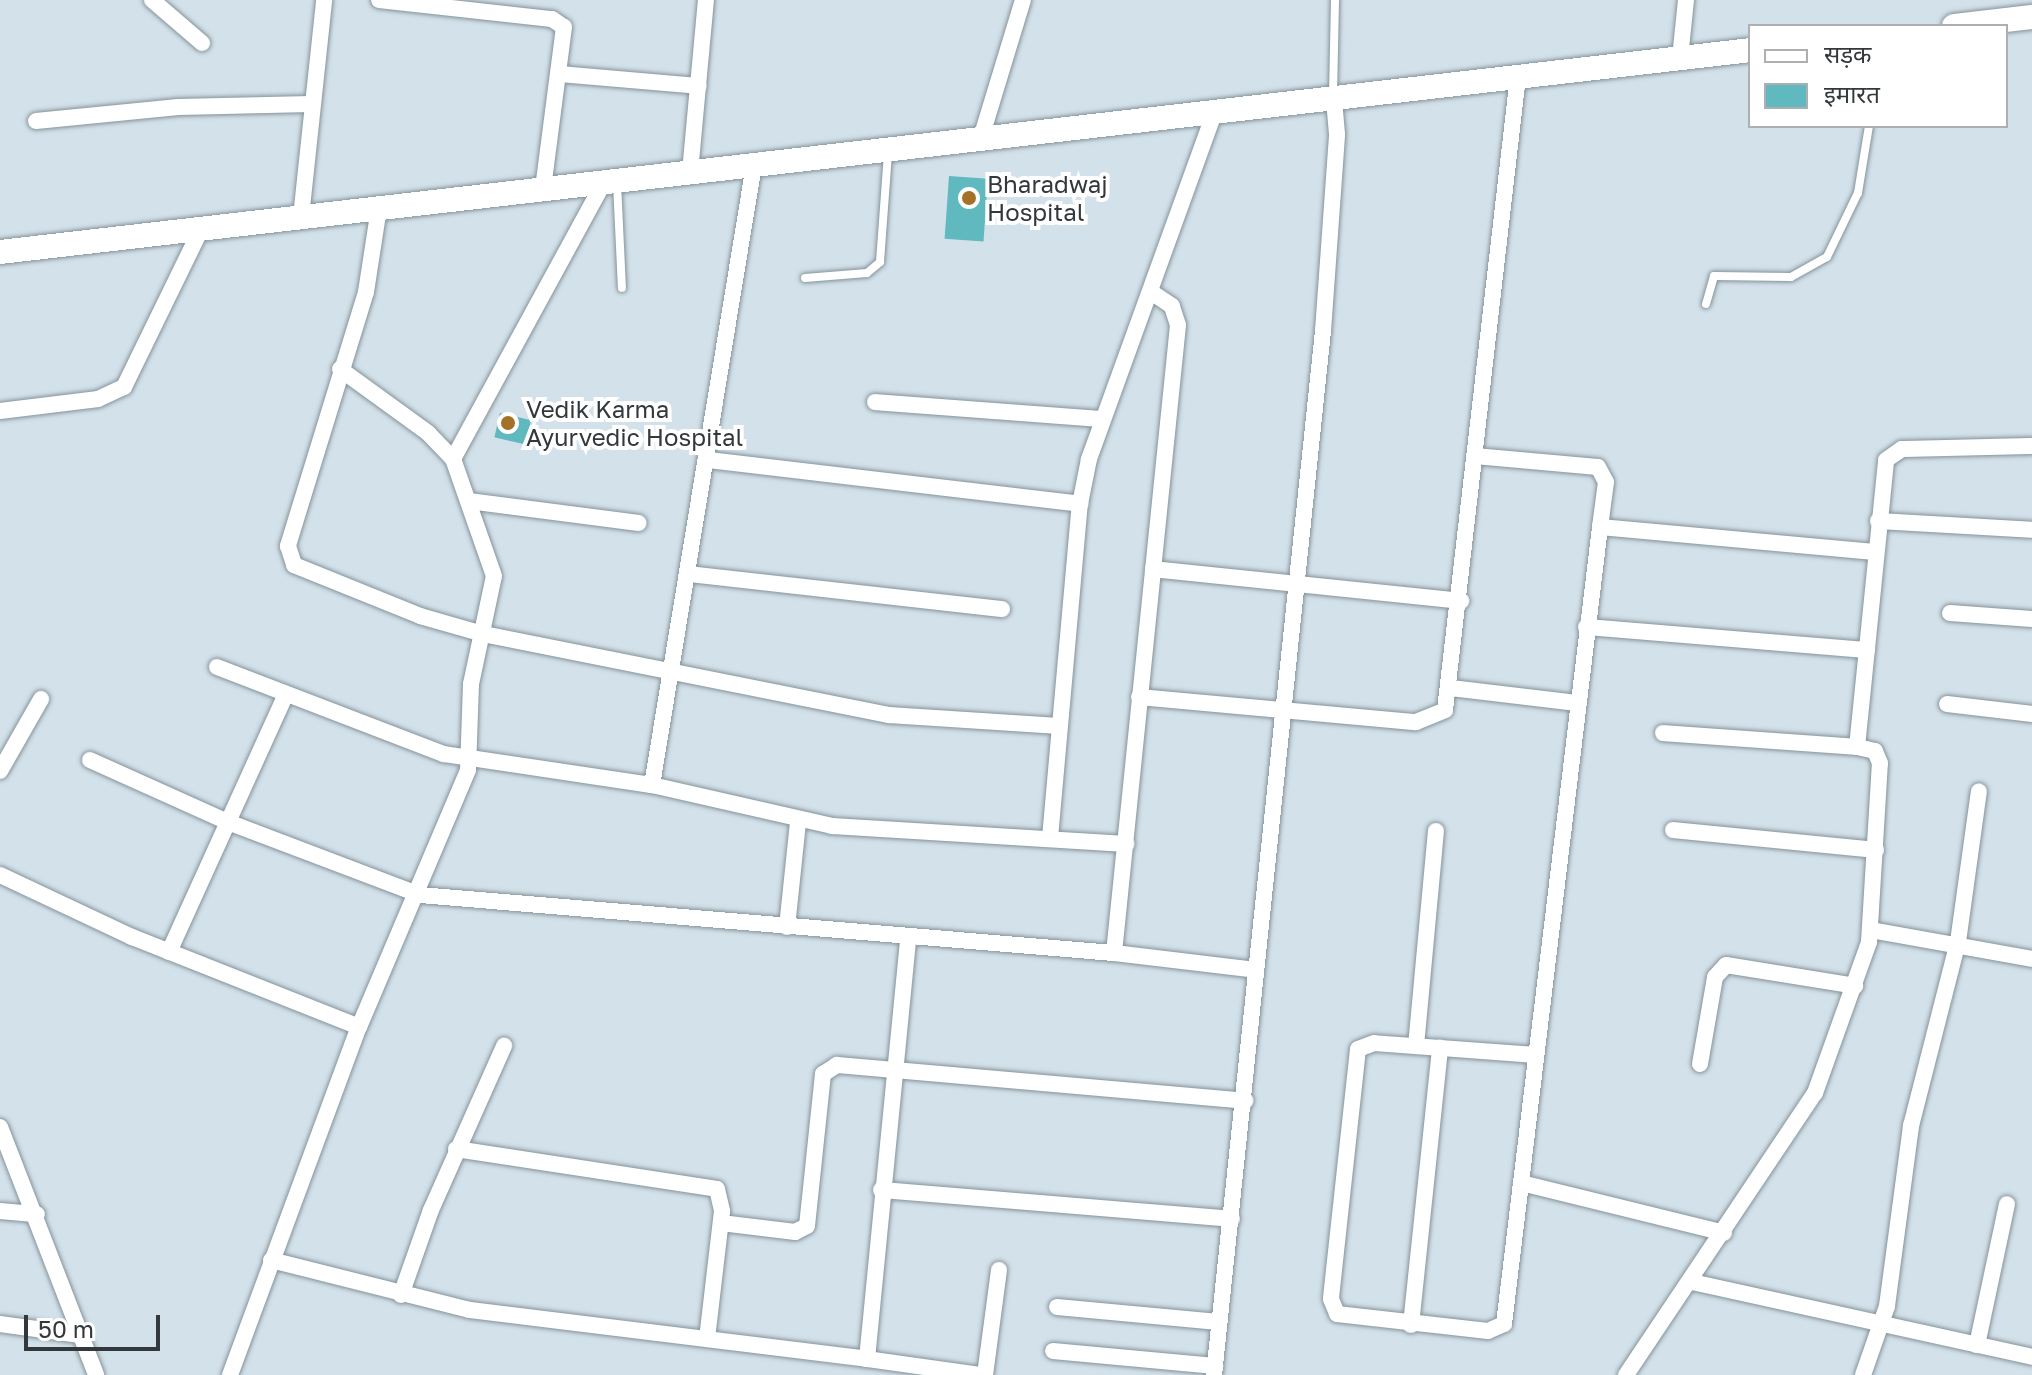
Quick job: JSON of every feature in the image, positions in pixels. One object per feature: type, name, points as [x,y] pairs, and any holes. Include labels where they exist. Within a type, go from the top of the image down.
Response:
[{"type":"main road","points":[[1971,24],[2032,17]]},
{"type":"main road","points":[[0,252],[1748,50]]},
{"type":"street","points":[[152,0],[202,43]]},
{"type":"street","points":[[301,217],[324,0]]},
{"type":"street","points":[[379,0],[559,22],[565,34],[543,189]]},
{"type":"street","points":[[690,172],[706,0]]},
{"type":"street","points":[[981,138],[1023,0]]},
{"type":"street","points":[[1680,58],[1686,0]]},
{"type":"street","points":[[559,74],[698,86]]},
{"type":"street","points":[[1139,697],[1429,721],[1445,710],[1451,688],[1518,76]]},
{"type":"street","points":[[1053,1351],[1215,1370],[1323,331],[1337,134],[1334,97]]},
{"type":"street","points":[[36,121],[178,107],[311,104]]},
{"type":"street","points":[[1050,838],[1080,504],[1099,419],[1151,292],[1215,110]]},
{"type":"street","points":[[652,785],[708,460],[754,165]]},
{"type":"street","points":[[453,459],[610,183]]},
{"type":"street","points":[[379,208],[370,277],[340,369],[288,557],[304,571],[420,616],[483,634],[889,715],[1059,726]]},
{"type":"street","points":[[0,411],[98,399],[124,387],[201,229]]},
{"type":"street","points":[[1114,953],[1178,325],[1172,306],[1151,292]]},
{"type":"street","points":[[230,1375],[359,1027],[420,895],[470,759],[471,684],[494,576],[453,459],[428,433],[340,369]]},
{"type":"street","points":[[875,402],[1099,419]]},
{"type":"street","points":[[1857,747],[1882,473],[1892,452],[2032,446]]},
{"type":"street","points":[[1475,456],[1598,467],[1606,482],[1586,627],[1577,703],[1536,1055],[1521,1183],[1504,1324],[1488,1331],[1345,1319],[1331,1299],[1355,1058],[1365,1044],[1536,1055]]},
{"type":"street","points":[[708,460],[1080,504]]},
{"type":"street","points":[[469,501],[639,523]]},
{"type":"street","points":[[1878,521],[2032,530]]},
{"type":"street","points":[[1600,527],[1875,552]]},
{"type":"street","points":[[1153,569],[1461,601]]},
{"type":"street","points":[[689,574],[1002,609]]},
{"type":"street","points":[[1950,613],[2032,619]]},
{"type":"street","points":[[1586,627],[1867,650]]},
{"type":"street","points":[[217,667],[416,746],[470,759],[652,785],[798,822],[1126,844]]},
{"type":"street","points":[[1451,688],[1577,703]]},
{"type":"street","points":[[169,952],[286,694]]},
{"type":"street","points":[[0,771],[41,699]]},
{"type":"street","points":[[1947,704],[2032,714]]},
{"type":"street","points":[[1626,1375],[1692,1282],[1815,1093],[1855,986],[1871,930],[1876,850],[1880,757],[1857,747],[1663,733]]},
{"type":"street","points":[[90,760],[228,822],[420,895],[908,939],[1114,953],[1256,970]]},
{"type":"street","points":[[1863,1375],[1882,1324],[1911,1126],[1958,942],[1979,791]]},
{"type":"street","points":[[787,927],[798,822]]},
{"type":"street","points":[[1673,830],[1876,850]]},
{"type":"street","points":[[1416,1046],[1436,831]]},
{"type":"street","points":[[0,875],[169,952],[359,1027]]},
{"type":"street","points":[[1871,930],[1958,942],[2032,959]]},
{"type":"street","points":[[867,1359],[891,1066],[908,939]]},
{"type":"street","points":[[1700,1064],[1715,977],[1726,965],[1855,986]]},
{"type":"street","points":[[401,1295],[456,1149],[504,1046]]},
{"type":"street","points":[[1411,1325],[1440,1048]]},
{"type":"street","points":[[721,1223],[802,1230],[809,1218],[823,1074],[837,1065],[891,1066],[1245,1101]]},
{"type":"street","points":[[0,1127],[37,1214],[96,1375]]},
{"type":"street","points":[[456,1149],[705,1184],[723,1198],[707,1339]]},
{"type":"street","points":[[1521,1183],[1724,1233]]},
{"type":"street","points":[[881,1190],[1232,1219]]},
{"type":"street","points":[[1977,1345],[2007,1204]]},
{"type":"street","points":[[0,1211],[37,1214]]},
{"type":"street","points":[[271,1260],[401,1295],[537,1321],[707,1339],[983,1375],[999,1270]]},
{"type":"street","points":[[1692,1282],[2032,1357]]},
{"type":"street","points":[[1057,1307],[1218,1322]]},
{"type":"street","points":[[0,1324],[80,1335]]},
{"type":"lane","points":[[1334,97],[1335,0]]},
{"type":"lane","points":[[1706,304],[1714,276],[1791,277],[1827,257],[1858,193],[1869,128]]},
{"type":"lane","points":[[805,278],[867,273],[880,262],[888,149]]},
{"type":"lane","points":[[610,183],[622,288]]},
{"type":"building","points":[[949,176],[988,179],[984,242],[945,239]]},
{"type":"building","points":[[500,413],[531,420],[526,445],[494,437]]},
{"type":"place","name":"Bharadwaj Hospital","points":[[969,198]]},
{"type":"place","name":"Vedik Karma Ayurvedic Hospital","points":[[508,423]]}]
